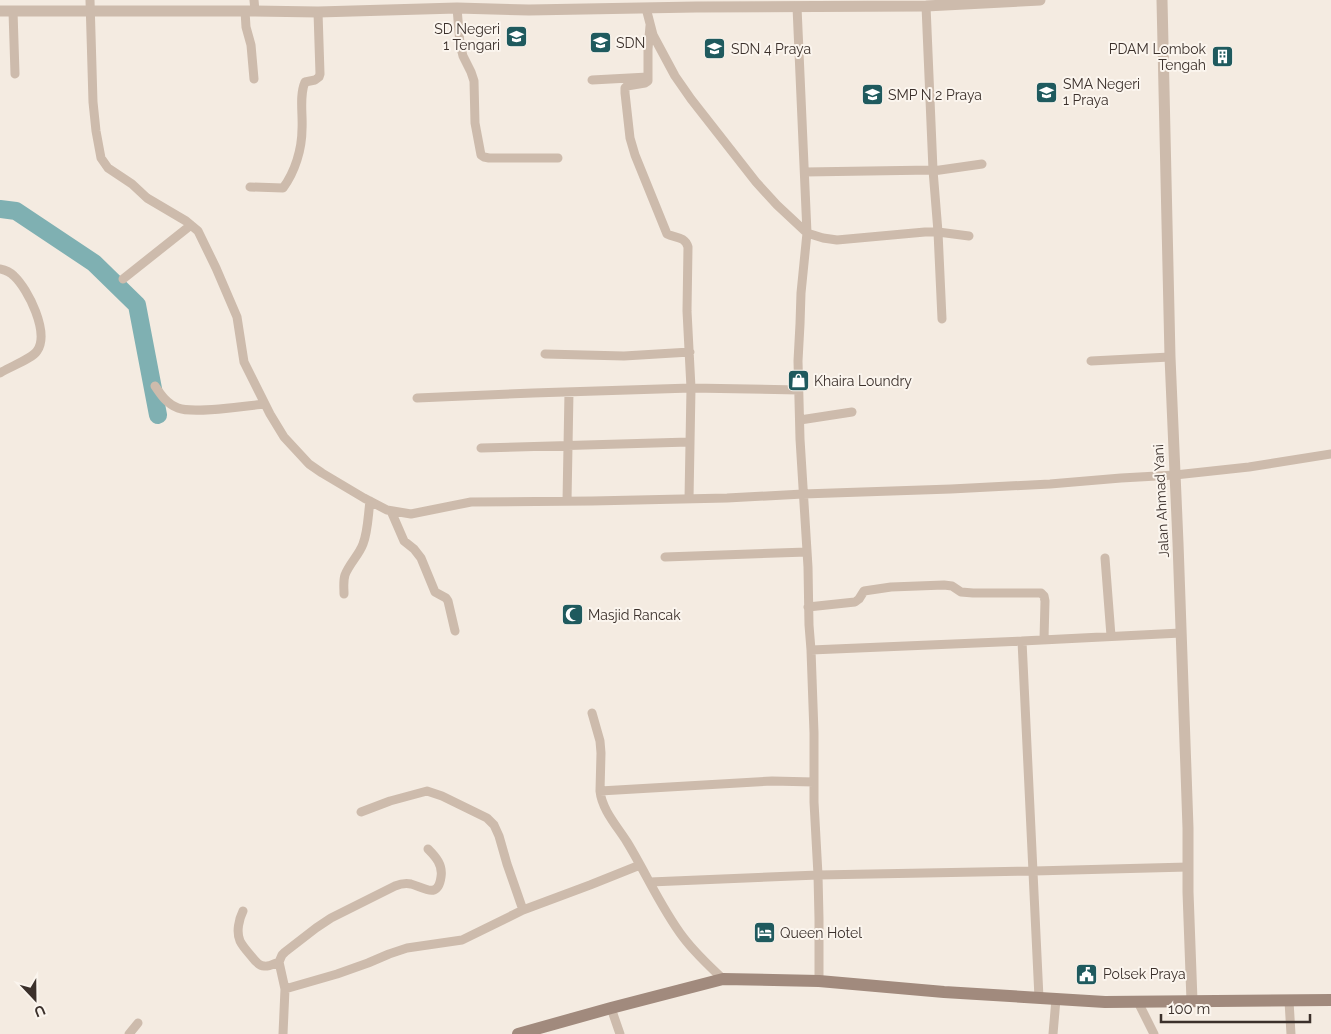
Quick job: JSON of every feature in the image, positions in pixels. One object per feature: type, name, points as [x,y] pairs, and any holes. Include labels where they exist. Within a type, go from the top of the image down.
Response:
[{"type":"main road","points":[[518,1034],[724,979],[819,981],[944,992],[1105,1002],[1331,1000]]},
{"type":"street","points":[[0,11],[90,5],[251,7],[318,12],[396,5],[457,8],[528,5],[926,6],[938,2],[1040,0]]},
{"type":"street","name":"Jalan Ahmad Yani","points":[[1162,0],[1170,357],[1188,828],[1192,1001]]},
{"type":"street","points":[[90,5],[93,102],[101,158],[108,168],[132,184],[147,198],[198,231],[237,317],[244,362],[264,404],[284,437],[309,464],[328,477],[370,502],[391,510],[411,514],[471,502],[689,499],[1050,484],[1175,475],[1249,467],[1331,454]]},
{"type":"street","points":[[640,6],[675,76],[691,99],[756,182],[807,233],[837,240],[938,232],[969,236]]},
{"type":"street","points":[[926,6],[942,319]]},
{"type":"street","points":[[251,7],[246,27],[251,45],[254,80]]},
{"type":"street","points":[[797,7],[807,233],[801,293],[798,361],[811,650],[815,829],[818,875],[819,981]]},
{"type":"street","points":[[457,8],[460,44],[474,81],[475,123],[481,155],[489,158],[558,158]]},
{"type":"street","points":[[13,11],[15,74]]},
{"type":"street","points":[[250,187],[283,188],[295,166],[302,131],[304,84],[305,82],[315,80],[320,74],[318,12]]},
{"type":"street","points":[[650,26],[648,81],[625,88],[627,126],[635,155],[666,232],[669,235],[682,238],[688,244],[687,311],[691,388],[689,499]]},
{"type":"street","points":[[592,80],[648,77]]},
{"type":"street","points":[[805,172],[933,171],[982,164]]},
{"type":"street","points":[[123,279],[191,225]]},
{"type":"street","points":[[0,269],[12,274],[22,286],[32,304],[41,338],[35,354],[0,373]]},
{"type":"street","points":[[545,354],[624,356],[690,352]]},
{"type":"street","points":[[1091,360],[1170,357]]},
{"type":"street","points":[[155,386],[163,397],[172,404],[187,410],[264,404]]},
{"type":"street","points":[[417,398],[691,388],[799,390]]},
{"type":"street","points":[[567,501],[569,392]]},
{"type":"street","points":[[800,420],[852,412]]},
{"type":"street","points":[[481,448],[689,442]]},
{"type":"street","points":[[344,594],[346,574],[359,554],[364,542],[370,502]]},
{"type":"street","points":[[391,510],[404,541],[421,558],[435,592],[448,601],[455,631]]},
{"type":"street","points":[[666,557],[807,552]]},
{"type":"street","points":[[1105,558],[1111,636]]},
{"type":"street","points":[[808,607],[855,602],[864,591],[901,586],[951,586],[961,592],[973,593],[1041,593],[1045,601],[1044,639]]},
{"type":"street","points":[[811,650],[1181,633]]},
{"type":"street","points":[[1022,641],[1039,998]]},
{"type":"street","points":[[592,714],[597,726],[601,747],[600,796],[605,807],[672,921],[696,952],[724,979]]},
{"type":"street","points":[[600,791],[772,781],[814,782]]},
{"type":"street","points":[[360,812],[390,801],[427,791],[442,796],[487,818],[494,825],[499,836],[523,910]]},
{"type":"street","points":[[283,1034],[285,989],[279,962],[282,955],[316,928],[341,912],[390,888],[400,884],[412,884],[426,890],[437,888],[442,870],[438,861],[428,849]]},
{"type":"street","points":[[285,989],[337,974],[407,948],[462,940],[523,910],[640,865]]},
{"type":"street","points":[[650,882],[818,875],[1188,867]]},
{"type":"street","points":[[243,911],[239,920],[241,944],[262,965],[269,966],[279,962]]},
{"type":"street","points":[[1053,1034],[1056,999]]},
{"type":"street","points":[[1289,1001],[1291,1034]]},
{"type":"street","points":[[1138,1002],[1154,1034]]},
{"type":"street","points":[[611,1008],[620,1034]]},
{"type":"street","points":[[129,1034],[138,1023]]},
{"type":"waterway","points":[[0,209],[16,211],[94,263],[137,305],[158,415]]},
{"type":"place","name":"SD Negeri 1 Tengari","points":[[516,37]]},
{"type":"place","name":"SDN","points":[[600,43]]},
{"type":"place","name":"SDN 4 Praya","points":[[715,49]]},
{"type":"place","name":"PDAM Lombok Tengah","points":[[1222,57]]},
{"type":"place","name":"SMA Negeri 1 Praya","points":[[1047,92]]},
{"type":"place","name":"SMP N 2 Praya","points":[[872,95]]},
{"type":"place","name":"Khaira Loundry","points":[[798,381]]},
{"type":"place","name":"Masjid Rancak","points":[[572,615]]},
{"type":"place","name":"Queen Hotel","points":[[764,933]]},
{"type":"place","name":"Polsek Praya","points":[[1087,974]]}]
